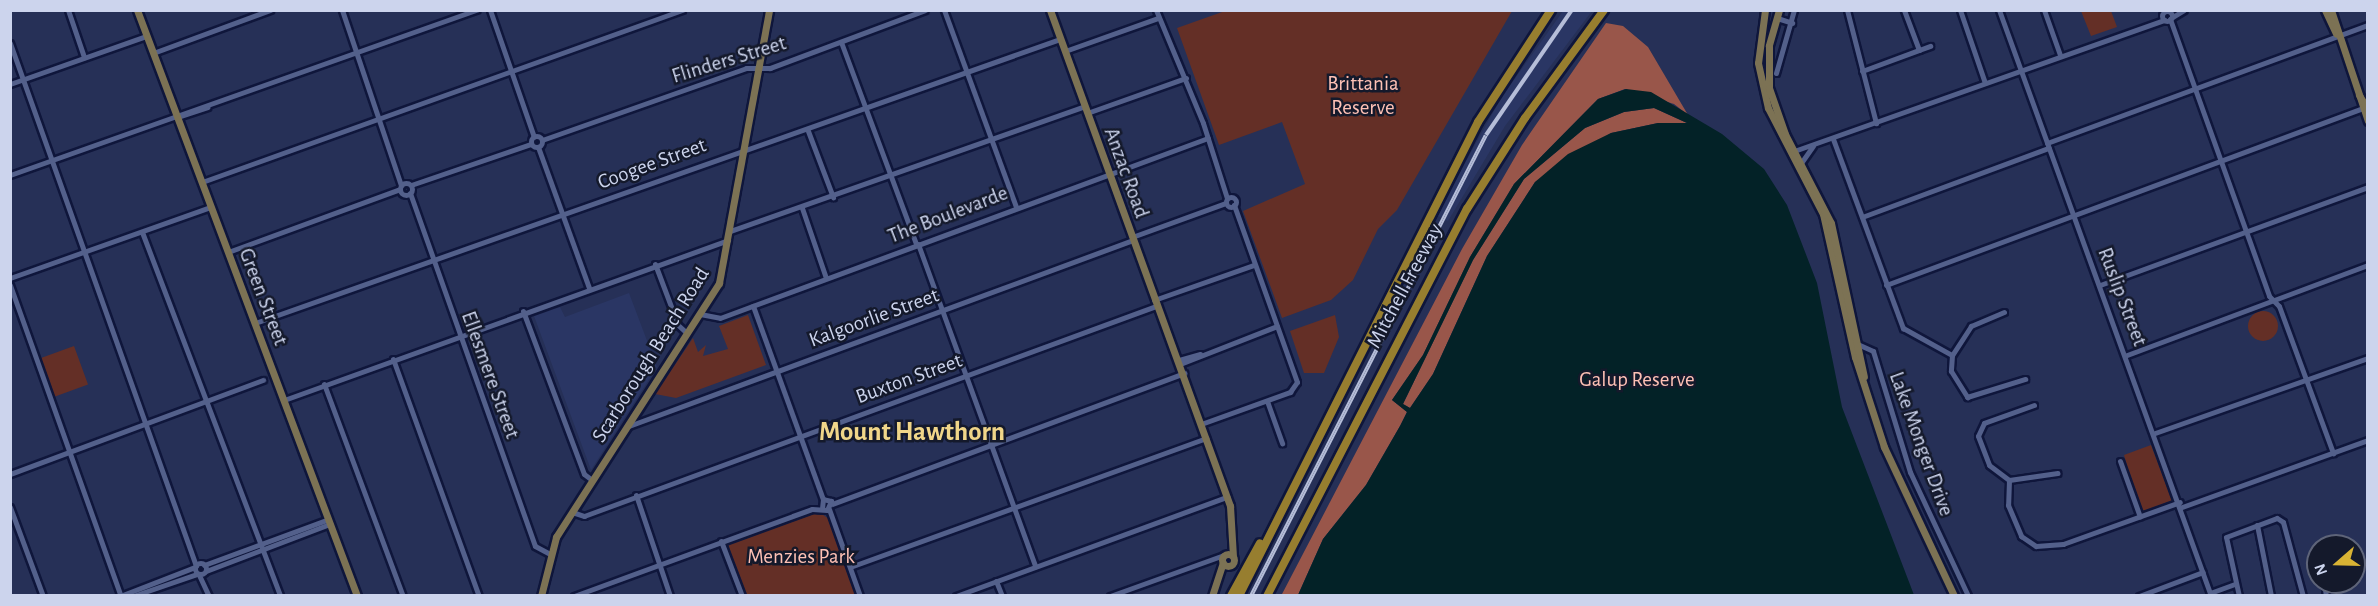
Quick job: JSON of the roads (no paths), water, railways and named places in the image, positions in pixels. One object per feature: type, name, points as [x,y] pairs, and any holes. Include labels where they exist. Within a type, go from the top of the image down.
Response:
[{"type":"highway","name":"Mitchell Freeway","points":[[1239,596],[1478,122],[1551,10]]},
{"type":"highway","name":"Mitchell Freeway","points":[[1267,596],[1467,209],[1524,118],[1604,10]]},
{"type":"highway","points":[[1231,596],[1300,472]]},
{"type":"main road","name":"Green Street","points":[[137,10],[357,596]]},
{"type":"main road","name":"Scarborough Beach Road","points":[[541,596],[550,554],[572,512],[719,283],[729,240],[769,10]]},
{"type":"main road","name":"Anzac Road","points":[[1050,10],[1227,497],[1232,543],[1212,596]]},
{"type":"main road","name":"Lake Monger Drive","points":[[1765,10],[1758,54],[1761,84],[1775,126],[1823,214],[1864,380],[1906,502],[1954,596]]},
{"type":"main road","name":"Lake Monger Drive","points":[[1779,10],[1768,55],[1769,88],[1794,151],[1832,223],[1855,342]]},
{"type":"main road","points":[[2325,10],[2365,109],[2367,121]]},
{"type":"main road","points":[[2331,10],[2337,36]]},
{"type":"main road","name":"Anzac Road","points":[[1172,347],[1182,373]]},
{"type":"main road","name":"Anzac Road","points":[[1217,596],[1226,559]]},
{"type":"street","points":[[68,10],[84,57]]},
{"type":"street","points":[[153,53],[270,10]]},
{"type":"street","name":"Ellesmere Street","points":[[342,10],[535,546],[550,554]]},
{"type":"street","points":[[10,176],[477,10]]},
{"type":"street","points":[[490,10],[534,137],[531,144]]},
{"type":"street","points":[[202,182],[682,10]]},
{"type":"street","name":"Flinders Street","points":[[542,140],[841,42],[925,10]]},
{"type":"street","points":[[944,10],[1016,207]]},
{"type":"street","points":[[1156,10],[1208,138],[1277,326],[1296,387],[1201,424]]},
{"type":"street","points":[[1776,73],[1794,10]]},
{"type":"street","points":[[1847,10],[1876,123]]},
{"type":"street","points":[[1904,10],[1918,50]]},
{"type":"street","points":[[1960,10],[1985,83]]},
{"type":"street","name":"Ruslip Street","points":[[1999,10],[2127,355],[2211,594]]},
{"type":"street","points":[[2044,10],[2060,55]]},
{"type":"street","points":[[1794,151],[1833,139],[2021,70],[2177,10]]},
{"type":"street","points":[[2166,15],[2184,10]]},
{"type":"street","points":[[2166,15],[2246,232],[2333,453]]},
{"type":"street","points":[[1065,51],[1158,18]]},
{"type":"street","points":[[1777,18],[1792,23]]},
{"type":"street","points":[[1862,217],[2367,24]]},
{"type":"street","points":[[10,84],[146,36]]},
{"type":"street","name":"Coogee Street","points":[[255,323],[431,259],[808,131],[1060,39]]},
{"type":"street","points":[[841,42],[967,376],[1035,566]]},
{"type":"street","points":[[10,43],[208,593]]},
{"type":"street","points":[[1862,71],[1930,46]]},
{"type":"street","points":[[730,231],[802,208],[992,140],[1185,78]]},
{"type":"street","points":[[1887,285],[2365,109]]},
{"type":"street","points":[[808,131],[833,197]]},
{"type":"street","points":[[534,137],[542,140],[538,147]]},
{"type":"street","name":"The Boulevarde","points":[[700,314],[720,318],[1208,138]]},
{"type":"street","points":[[1833,139],[1905,332],[1952,355]]},
{"type":"street","points":[[228,252],[531,144],[538,147],[589,288]]},
{"type":"street","points":[[1801,163],[1813,146]]},
{"type":"street","points":[[2100,285],[2367,187]]},
{"type":"street","name":"Kalgoorlie Street","points":[[626,427],[1230,202]]},
{"type":"street","points":[[10,278],[211,207]]},
{"type":"street","points":[[802,208],[826,278]]},
{"type":"street","points":[[142,232],[280,596]]},
{"type":"street","points":[[284,400],[523,311],[729,240]]},
{"type":"street","points":[[655,264],[678,325],[687,333]]},
{"type":"street","name":"Buxton Street","points":[[572,512],[584,516],[636,495],[967,376],[1254,265]]},
{"type":"street","points":[[2127,355],[2367,266]]},
{"type":"street","points":[[10,285],[120,595],[201,569]]},
{"type":"street","points":[[753,306],[860,596]]},
{"type":"street","points":[[523,311],[584,474],[592,480]]},
{"type":"street","points":[[2004,312],[1971,326],[1952,355],[1951,371],[1965,397],[2025,379]]},
{"type":"street","points":[[1179,362],[1277,326]]},
{"type":"street","name":"Lake Monger Drive","points":[[1855,342],[1873,351],[1910,472],[1968,596]]},
{"type":"street","points":[[2155,433],[2367,358]]},
{"type":"street","points":[[393,359],[479,596]]},
{"type":"street","points":[[574,596],[1182,373]]},
{"type":"street","points":[[10,474],[263,380]]},
{"type":"street","points":[[324,384],[403,596]]},
{"type":"street","points":[[1267,400],[1282,443]]},
{"type":"street","points":[[2034,405],[1978,428],[1989,465],[2009,480],[2058,472]]},
{"type":"street","points":[[849,567],[1206,438]]},
{"type":"street","points":[[2009,480],[2008,505],[2021,536],[2031,545],[2063,544],[2367,440]]},
{"type":"street","points":[[2120,461],[2140,517]]},
{"type":"street","points":[[636,495],[670,596]]},
{"type":"street","points":[[956,596],[1227,497]]},
{"type":"street","points":[[10,507],[43,596]]},
{"type":"street","points":[[2239,596],[2235,584],[2229,534],[2274,518],[2283,522],[2302,596]]},
{"type":"street","points":[[133,596],[330,522]]},
{"type":"street","points":[[2257,525],[2271,596]]},
{"type":"street","points":[[722,541],[742,596]]},
{"type":"street","points":[[1110,596],[1203,562],[1226,559]]},
{"type":"street","points":[[2139,596],[2203,572]]},
{"type":"street","points":[[996,581],[1002,596]]},
{"type":"street","points":[[2211,594],[2235,584]]},
{"type":"railway","points":[[1251,596],[1486,135],[1572,10]]},
{"type":"district","name":"Mount Hawthorn","points":[[912,432]]},
{"type":"park label","name":"Brittania Reserve","points":[[1363,96]]},
{"type":"park label","name":"Galup Reserve","points":[[1637,380]]},
{"type":"park label","name":"Menzies Park","points":[[801,557]]}]
